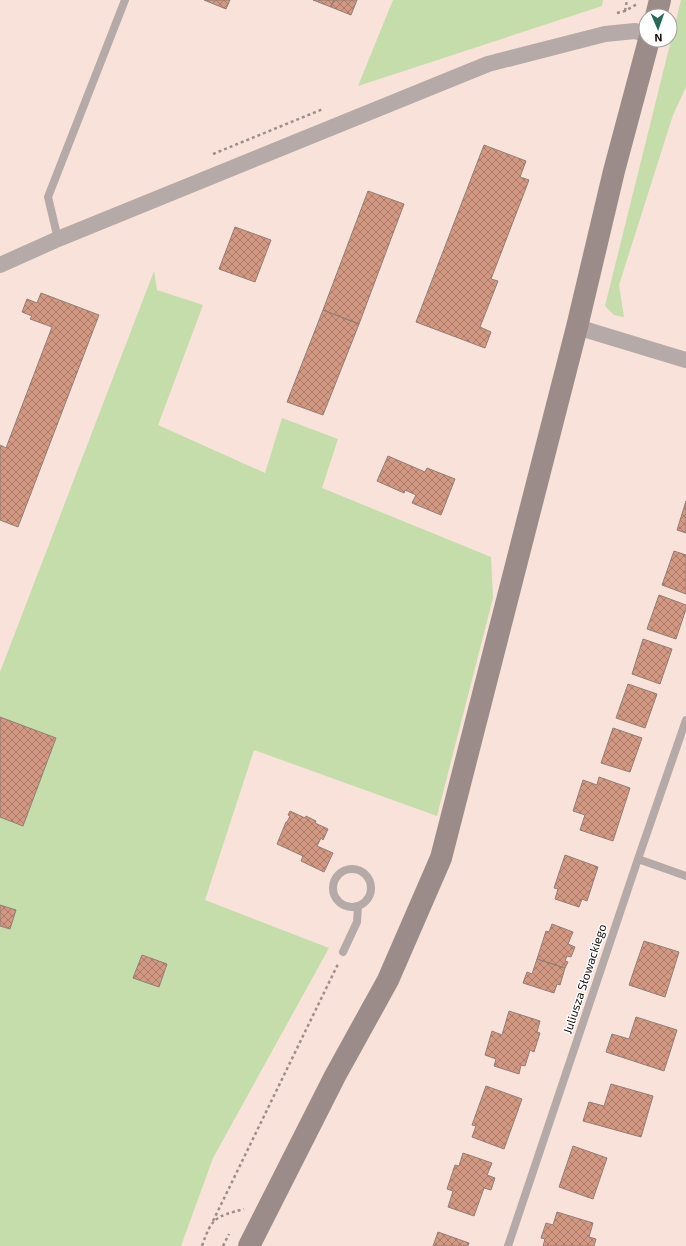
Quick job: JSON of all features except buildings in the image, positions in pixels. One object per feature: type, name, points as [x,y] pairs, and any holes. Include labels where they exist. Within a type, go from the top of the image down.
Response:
[{"type":"street","points":[[0,265],[58,239],[488,64],[605,34],[638,32]]},
{"type":"street","points":[[249,1246],[335,1076],[388,980],[441,858],[577,327],[614,171],[647,48]]},
{"type":"street","points":[[577,327],[686,360]]},
{"type":"lane","points":[[58,239],[48,197],[125,0]]},
{"type":"lane","name":"Juliusza Słowackiego","points":[[508,1246],[686,720]]},
{"type":"lane","points":[[638,859],[686,876]]},
{"type":"lane","points":[[356,870],[366,876],[370,881],[371,887],[368,899],[358,906],[345,906],[339,903],[335,898],[333,885],[339,874],[344,871],[356,870]]},
{"type":"lane","points":[[344,952],[357,922],[358,906]]},
{"type":"path","points":[[625,11],[626,0]]},
{"type":"path","points":[[202,1246],[208,1229],[344,952]]},
{"type":"path","points":[[213,1221],[226,1214],[272,1201]]},
{"type":"path","points":[[239,1215],[246,1202]]},
{"type":"path","points":[[223,1246],[233,1228]]},
{"type":"green space","points":[[393,0],[603,0],[602,6],[358,86]]},
{"type":"green space","points":[[681,0],[686,0],[686,87],[673,115],[619,285],[624,317],[614,315],[605,306],[669,48],[678,48],[678,12]]},
{"type":"green space","points":[[154,271],[157,290],[203,305],[158,425],[265,473],[282,418],[338,439],[322,488],[491,557],[493,598],[437,816],[254,750],[205,900],[329,948],[213,1158],[181,1246],[0,1246],[0,672]]}]
